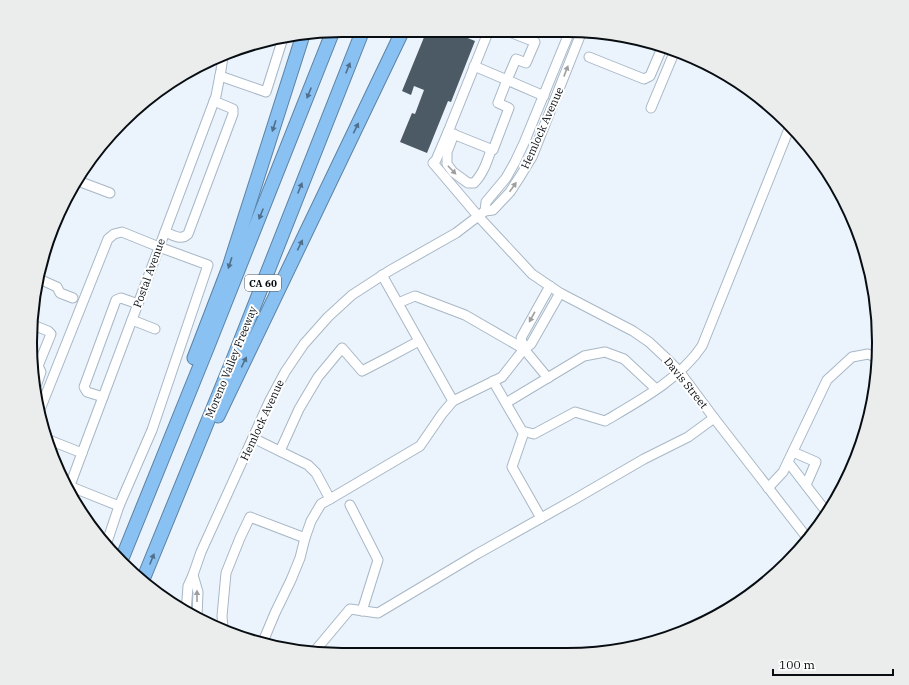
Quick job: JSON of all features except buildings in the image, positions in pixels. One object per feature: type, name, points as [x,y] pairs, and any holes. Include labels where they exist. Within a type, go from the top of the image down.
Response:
[{"type":"highway","name":"Moreno Valley Freeway","points":[[145,575],[234,357],[360,37]]},
{"type":"highway","points":[[161,536],[400,37]]},
{"type":"highway","name":"CA 60","points":[[123,556],[330,38]]},
{"type":"highway","points":[[135,526],[228,267],[300,40]]},
{"type":"street","points":[[486,37],[474,66],[451,133],[447,152],[447,164],[453,172],[468,183],[474,183],[479,178],[491,150],[493,150],[509,108],[498,103],[516,59],[526,63],[535,42],[524,37]]},
{"type":"street","name":"Hemlock Avenue","points":[[482,214],[486,202],[506,178],[515,162],[568,37]]},
{"type":"street","name":"Hemlock Avenue","points":[[187,605],[188,586],[194,575],[201,552],[270,400],[285,372],[304,344],[328,317],[352,295],[382,275],[456,233],[482,214],[494,210],[510,192],[532,157],[579,38]]},
{"type":"street","points":[[220,76],[266,92],[281,43]]},
{"type":"street","points":[[589,57],[644,79],[650,76],[660,52]]},
{"type":"street","points":[[651,108],[673,56]]},
{"type":"street","name":"Postal Avenue","points":[[71,482],[214,100],[222,62]]},
{"type":"street","points":[[474,66],[544,96]]},
{"type":"street","points":[[165,232],[180,238],[185,237],[188,234],[194,220],[233,114],[233,109],[214,100]]},
{"type":"street","points":[[493,381],[522,431],[534,434],[575,412],[605,421],[647,396],[679,371],[690,361],[702,346],[788,131]]},
{"type":"street","points":[[451,133],[491,150]]},
{"type":"street","name":"Davis Street","points":[[451,133],[433,163],[482,214],[532,274],[560,292],[649,342],[679,371],[804,534]]},
{"type":"street","points":[[82,183],[110,193]]},
{"type":"street","points":[[43,402],[108,239],[114,234],[122,232],[208,265],[152,430],[119,506],[108,538]]},
{"type":"street","points":[[382,275],[453,401]]},
{"type":"street","points":[[43,281],[57,287],[60,293],[73,298]]},
{"type":"street","points":[[524,349],[521,338],[550,286]]},
{"type":"street","points":[[265,638],[300,558],[311,521],[321,504],[420,446],[453,401],[502,377],[524,349],[531,344],[560,292]]},
{"type":"street","points":[[398,303],[415,296],[465,315],[524,349],[548,378]]},
{"type":"street","points":[[103,397],[87,392],[84,387],[113,307],[116,300],[120,298],[138,304]]},
{"type":"street","points":[[132,320],[155,328]]},
{"type":"street","points":[[38,327],[48,331],[51,334],[38,365]]},
{"type":"street","points":[[280,451],[299,409],[318,378],[342,348],[362,371],[419,341]]},
{"type":"street","points":[[506,403],[584,356],[605,352],[624,359],[656,389]]},
{"type":"street","points":[[768,488],[783,472],[827,380],[852,357],[868,354],[871,355]]},
{"type":"street","points":[[38,367],[41,372],[39,376]]},
{"type":"street","points":[[319,647],[350,609],[378,613],[477,554],[644,459],[688,437],[714,418]]},
{"type":"street","points":[[524,432],[512,468],[541,518]]},
{"type":"street","points":[[253,438],[308,465],[316,473],[330,499]]},
{"type":"street","points":[[53,442],[82,453]]},
{"type":"street","points":[[793,452],[816,462],[806,485]]},
{"type":"street","points":[[788,462],[823,508]]},
{"type":"street","points":[[75,489],[119,506]]},
{"type":"street","points":[[350,505],[378,560],[362,611]]},
{"type":"street","points":[[222,623],[226,573],[250,517],[305,538]]},
{"type":"street","name":"Hemlock Avenue","points":[[194,575],[198,592],[197,611]]}]
